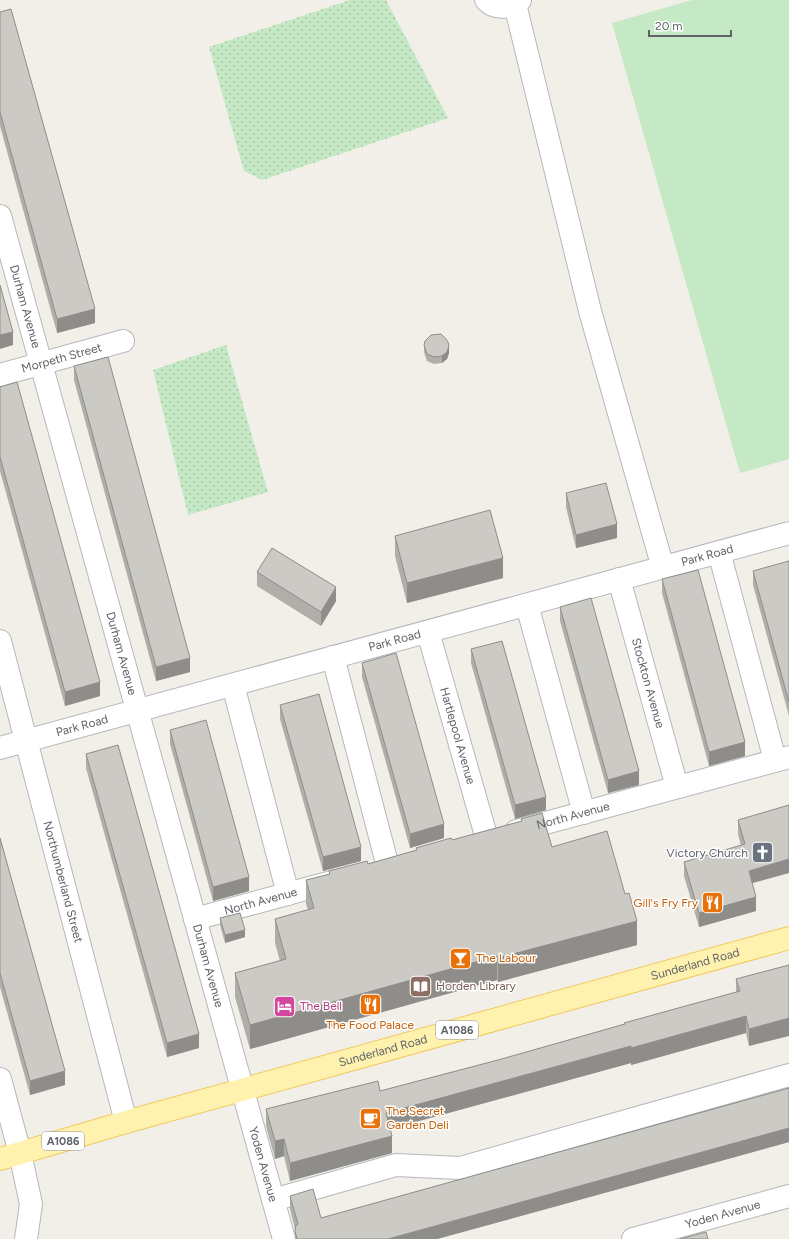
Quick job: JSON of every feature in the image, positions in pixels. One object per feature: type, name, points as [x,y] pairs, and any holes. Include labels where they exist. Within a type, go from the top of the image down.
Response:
[{"type":"main road","name":"Sunderland Road","points":[[10,1156],[126,1122],[789,938]]},
{"type":"street","points":[[486,0],[501,7],[518,2],[590,311],[663,568]]},
{"type":"street","name":"Durham Avenue","points":[[0,216],[243,1090]]},
{"type":"street","name":"Morpeth Street","points":[[0,375],[123,341]]},
{"type":"street","name":"Park Road","points":[[0,748],[789,533]]},
{"type":"street","points":[[719,552],[782,758]]},
{"type":"street","name":"Stockton Avenue","points":[[619,579],[677,787]]},
{"type":"street","points":[[527,604],[584,813]]},
{"type":"street","name":"Hartlepool Avenue","points":[[428,632],[479,841]]},
{"type":"street","name":"Northumberland Street","points":[[0,641],[126,1122]]},
{"type":"street","name":"North Avenue","points":[[196,919],[380,869],[333,657]]},
{"type":"street","points":[[233,685],[288,894]]},
{"type":"street","name":"North Avenue","points":[[479,841],[782,758]]},
{"type":"street","points":[[273,1200],[396,1166],[460,1168],[789,1075]]},
{"type":"street","points":[[0,1079],[10,1156],[31,1204],[26,1239]]},
{"type":"street","name":"Yoden Avenue","points":[[243,1090],[284,1239]]},
{"type":"street","name":"Yoden Avenue","points":[[642,1238],[789,1196]]},
{"type":"green space","points":[[350,0],[386,0],[448,118],[262,180],[244,171],[209,47]]},
{"type":"green space","points":[[692,0],[789,0],[789,459],[740,473],[612,23]]},
{"type":"green space","points":[[226,345],[268,492],[188,515],[153,370]]},
{"type":"building","points":[[11,9],[95,309],[57,319],[0,112],[0,12]]},
{"type":"building","points":[[0,285],[13,332],[0,335]]},
{"type":"building","points":[[441,334],[448,342],[449,346],[447,352],[442,356],[434,357],[427,354],[424,345],[425,341],[431,335]]},
{"type":"building","points":[[108,357],[190,658],[156,667],[74,366]]},
{"type":"building","points":[[17,382],[100,682],[65,692],[0,457],[0,387]]},
{"type":"building","points":[[606,483],[617,524],[576,535],[566,493]]},
{"type":"building","points":[[490,510],[503,558],[407,583],[395,536]]},
{"type":"building","points":[[272,548],[336,587],[321,612],[257,572]]},
{"type":"building","points":[[789,561],[789,702],[753,571]]},
{"type":"building","points":[[698,570],[745,742],[709,752],[662,579]]},
{"type":"building","points":[[591,598],[639,771],[608,780],[560,607]]},
{"type":"building","points":[[502,641],[546,797],[515,805],[471,649]]},
{"type":"building","points":[[396,653],[444,824],[410,834],[362,663]]},
{"type":"building","points":[[319,694],[361,847],[323,857],[280,705]]},
{"type":"building","points":[[206,720],[249,877],[213,887],[170,730]]},
{"type":"building","points":[[118,745],[199,1034],[167,1043],[86,754]]},
{"type":"building","points":[[789,805],[789,859],[749,871],[756,897],[699,913],[684,862],[745,844],[738,820]]},
{"type":"building","points":[[542,813],[552,847],[607,831],[625,894],[629,893],[637,921],[498,958],[497,956],[250,1025],[235,973],[286,959],[275,919],[314,908],[306,880],[330,874],[329,871],[367,861],[368,864],[417,850],[416,848],[451,838],[452,840],[522,821],[521,819]]},
{"type":"building","points":[[0,838],[65,1071],[30,1081],[0,973]]},
{"type":"building","points":[[240,913],[245,930],[225,935],[220,918]]},
{"type":"building","points":[[789,965],[789,1018],[749,1029],[746,1016],[386,1113],[392,1136],[290,1163],[284,1139],[275,1141],[266,1109],[378,1081],[380,1091],[498,1060],[740,991],[736,979]]},
{"type":"building","points":[[789,1088],[789,1128],[388,1239],[297,1239],[295,1231],[296,1225],[298,1224],[290,1196],[313,1189],[321,1218]]},
{"type":"building","points":[[706,1232],[708,1239],[680,1239]]},
{"type":"place","name":"Victory Church","points":[[763,853]]},
{"type":"place","name":"Gill's Fry Fry","points":[[713,903]]},
{"type":"place","name":"The Labour","points":[[460,958]]},
{"type":"place","name":"Horden Library","points":[[420,986]]},
{"type":"place","name":"The Food Palace","points":[[370,1004]]},
{"type":"place","name":"The Bell","points":[[285,1006]]},
{"type":"place","name":"The Secret Garden Deli","points":[[370,1118]]}]
